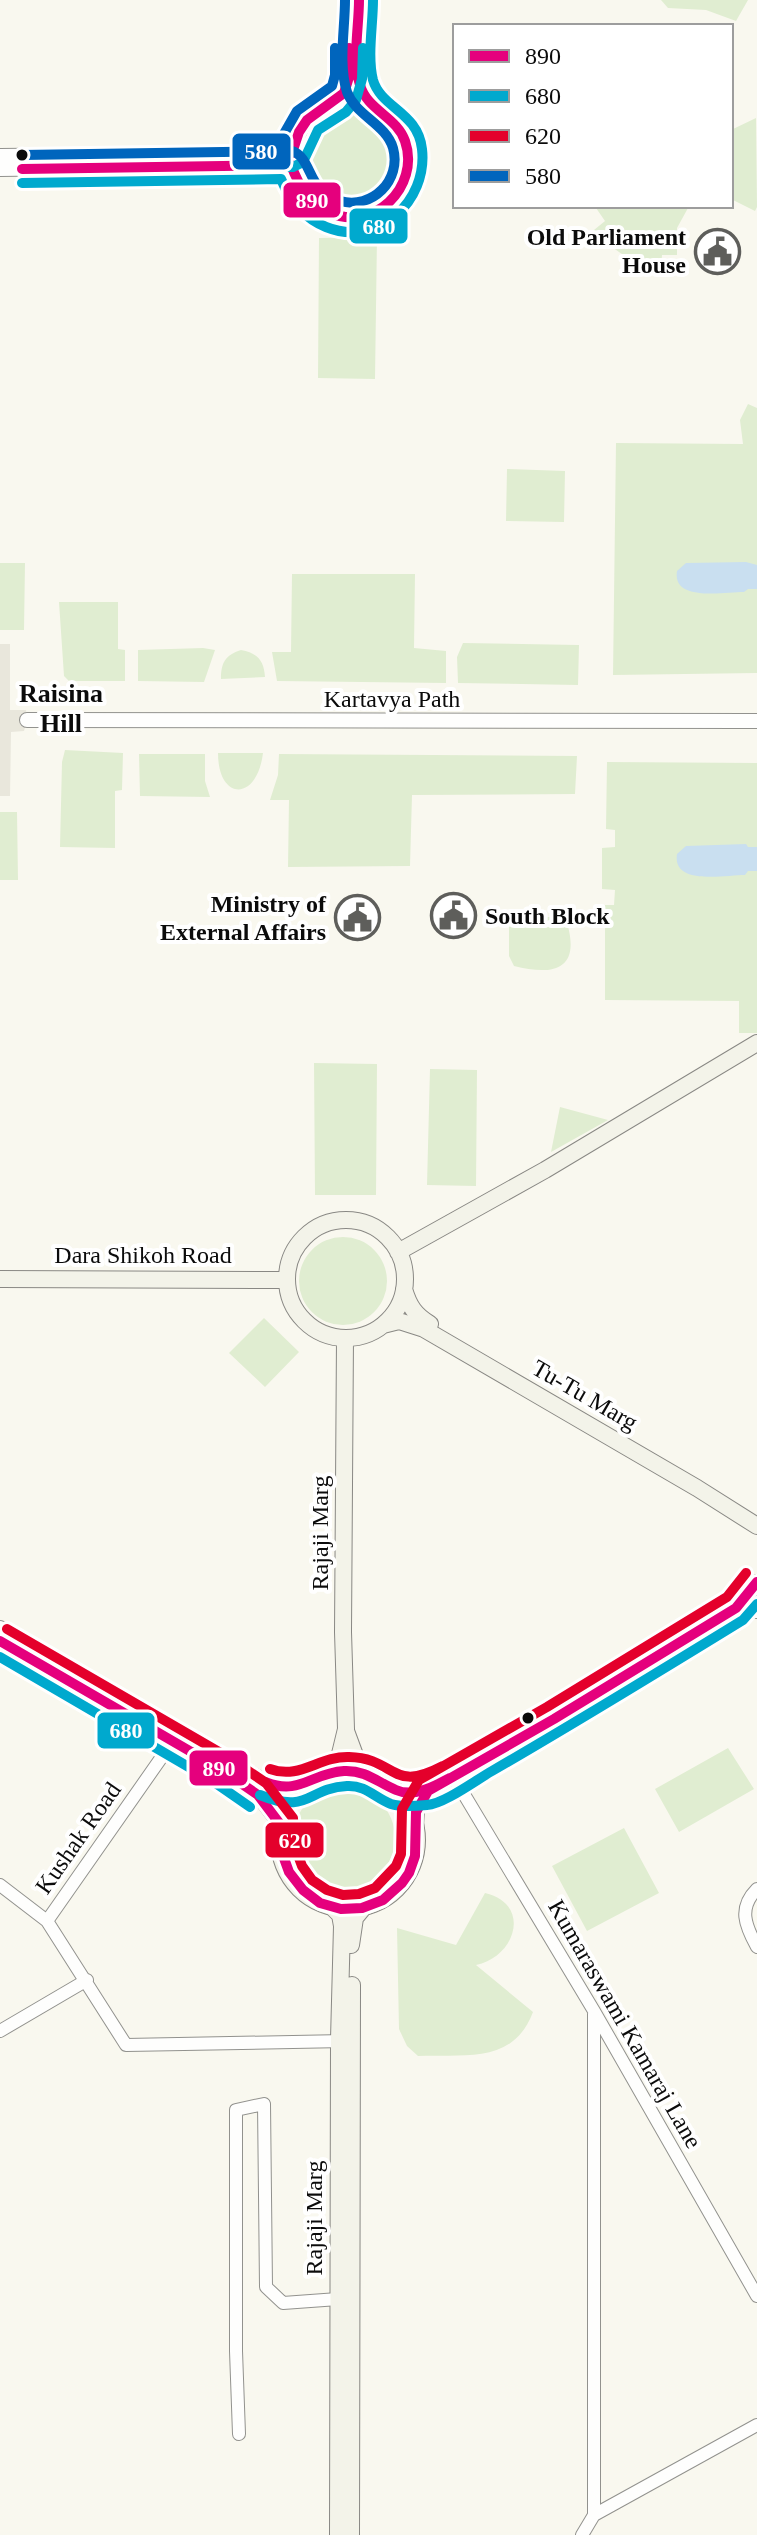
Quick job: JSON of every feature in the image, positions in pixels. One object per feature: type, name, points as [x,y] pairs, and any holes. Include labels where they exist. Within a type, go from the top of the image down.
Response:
[{"type":"main road","points":[[398,1252],[545,1170],[757,1043]]},
{"type":"main road","points":[[347,1220],[381,1230],[398,1252],[404,1289],[400,1302],[383,1325],[365,1334],[345,1338],[320,1332],[300,1316],[293,1305],[286,1280],[294,1250],[317,1228],[347,1220]]},
{"type":"main road","name":"Dara Shikoh Road","points":[[0,1279],[286,1280]]},
{"type":"main road","name":"Tu-Tu Marg","points":[[404,1289],[416,1315],[608,1430],[743,1508],[757,1513]]},
{"type":"main road","name":"Tu-Tu Marg","points":[[383,1325],[399,1321],[424,1329],[757,1526]]},
{"type":"main road","name":"Rajaji Marg","points":[[325,1775],[339,1758],[346,1729],[343,1632],[345,1338]]},
{"type":"main road","name":"Rajaji Marg","points":[[346,1729],[356,1758],[367,1774]]},
{"type":"main road","points":[[349,1771],[382,1780],[406,1803],[416,1826],[416,1851],[408,1874],[392,1893],[365,1906],[331,1906],[306,1894],[287,1872],[279,1845],[280,1824],[289,1804],[305,1786],[325,1775],[349,1771]]},
{"type":"main road","name":"Rajaji Marg","points":[[331,1906],[340,1915],[342,1926],[346,2041],[351,2535]]},
{"type":"main road","name":"Rajaji Marg","points":[[338,2535],[338,2299],[346,2041],[352,1928],[355,1918],[365,1906]]},
{"type":"street","points":[[335,103],[348,81],[348,0]]},
{"type":"street","points":[[359,0],[359,84],[373,106],[394,121],[401,131],[408,154],[402,188],[385,206],[363,217],[327,214],[299,190],[292,159],[296,136],[319,110],[335,103],[354,102],[373,106]]},
{"type":"street","points":[[0,156],[22,162],[292,159]]},
{"type":"street","points":[[0,169],[22,162]]},
{"type":"street","name":"Kartavya Path","points":[[27,720],[757,721]]},
{"type":"street","points":[[416,1826],[417,1810],[428,1791],[554,1719],[736,1608],[757,1582]]},
{"type":"street","points":[[736,1608],[757,1611]]},
{"type":"street","points":[[0,1628],[262,1788],[280,1824]]},
{"type":"street","points":[[0,1641],[219,1768],[262,1788],[305,1786]]},
{"type":"street","name":"Kushak Road","points":[[47,1921],[173,1741]]},
{"type":"street","name":"Kumaraswami Kamaraj Lane","points":[[453,1776],[594,2011],[757,2296]]},
{"type":"street","points":[[396,1791],[428,1791]]},
{"type":"street","points":[[0,1885],[47,1921],[126,2045],[346,2041]]},
{"type":"street","points":[[757,1889],[748,1898],[744,1913],[746,1927],[757,1947]]},
{"type":"street","points":[[0,2031],[87,1980]]},
{"type":"street","points":[[594,2011],[594,2515]]},
{"type":"street","points":[[239,2434],[236,2110],[264,2104],[266,2287],[283,2303],[338,2299]]},
{"type":"street","points":[[582,2535],[594,2515],[757,2425]]},
{"type":"green space","points":[[661,0],[748,0],[736,21],[706,10],[668,8]]},
{"type":"green space","points":[[350,114],[366,118],[380,127],[389,141],[393,157],[389,173],[380,187],[366,196],[350,200],[334,196],[320,187],[311,173],[307,157],[311,141],[320,127],[334,118]]},
{"type":"green space","points":[[756,118],[755,211],[733,200],[733,129]]},
{"type":"green space","points":[[596,208],[688,208],[677,228],[677,255],[662,255],[661,268],[641,263],[608,244],[594,230],[605,221]]},
{"type":"green space","points":[[377,237],[375,379],[318,378],[319,238]]},
{"type":"green space","points":[[748,404],[757,408],[757,673],[613,675],[616,443],[743,444],[740,420]]},
{"type":"green space","points":[[507,469],[565,471],[564,522],[506,521]]},
{"type":"green space","points":[[0,563],[25,563],[24,630],[0,630]]},
{"type":"green space","points":[[292,574],[415,574],[414,648],[446,651],[446,683],[277,681],[272,652],[291,652]]},
{"type":"green space","points":[[59,602],[118,602],[118,649],[125,650],[125,681],[69,681],[64,676]]},
{"type":"green space","points":[[463,643],[579,645],[578,685],[458,683],[457,657]]},
{"type":"green space","points":[[138,650],[215,650],[204,682],[138,681]]},
{"type":"green space","points":[[241,650],[259,659],[265,677],[221,679],[225,660]]},
{"type":"green space","points":[[65,750],[123,753],[122,790],[115,791],[115,848],[60,847]]},
{"type":"green space","points":[[218,753],[263,753],[253,780],[246,787],[238,789],[224,780]]},
{"type":"green space","points":[[139,754],[205,754],[205,781],[210,797],[140,796]]},
{"type":"green space","points":[[279,754],[577,756],[575,794],[412,795],[410,866],[288,867],[289,800],[270,800],[278,775]]},
{"type":"green space","points":[[607,762],[757,763],[757,1033],[739,1033],[739,1001],[605,1000],[605,905],[614,905],[615,890],[602,889],[602,848],[615,847],[615,830],[606,829]]},
{"type":"green space","points":[[0,812],[17,812],[18,880],[0,880]]},
{"type":"green space","points":[[521,917],[559,917],[567,923],[570,951],[567,960],[552,969],[514,966],[509,956],[509,924]]},
{"type":"green space","points":[[314,1063],[377,1064],[376,1195],[315,1195]]},
{"type":"green space","points":[[430,1069],[477,1070],[476,1186],[427,1185]]},
{"type":"green space","points":[[560,1107],[608,1120],[551,1152]]},
{"type":"green space","points":[[343,1237],[360,1241],[374,1250],[383,1264],[387,1281],[383,1298],[374,1312],[360,1321],[343,1325],[326,1321],[312,1312],[303,1298],[299,1281],[303,1264],[312,1250],[326,1241]]},
{"type":"green space","points":[[264,1318],[299,1352],[265,1387],[229,1353]]},
{"type":"green space","points":[[728,1748],[754,1789],[679,1832],[655,1789]]},
{"type":"green space","points":[[344,1787],[364,1791],[380,1802],[391,1818],[395,1838],[391,1858],[380,1874],[364,1885],[344,1889],[324,1885],[308,1874],[297,1858],[293,1838],[297,1818],[308,1802],[324,1791]]},
{"type":"green space","points":[[624,1828],[659,1893],[587,1931],[552,1866]]},
{"type":"green space","points":[[485,1893],[500,1899],[509,1908],[513,1930],[501,1952],[476,1965],[533,2012],[524,2029],[500,2049],[470,2055],[418,2056],[407,2046],[399,2029],[397,1928],[456,1945]]},
{"type":"shaded area","points":[[0,644],[10,644],[10,710],[26,710],[27,720],[24,731],[11,732],[10,796],[0,796]]},
{"type":"water","points":[[746,562],[757,565],[757,589],[701,593],[683,587],[678,581],[677,571],[686,563]]},
{"type":"water","points":[[746,844],[757,847],[757,871],[748,871],[745,875],[691,875],[678,864],[677,854],[686,846]]},
{"type":"transit line","name":"580","points":[[22,155],[292,151],[304,161],[316,184],[329,197],[352,203],[373,197],[389,181],[395,160],[393,148],[384,132],[357,108],[347,92],[342,58],[345,0]]},
{"type":"transit line","name":"890","points":[[22,169],[291,165],[304,192],[327,211],[344,217],[360,217],[376,212],[399,190],[406,175],[408,158],[401,133],[369,101],[360,85],[356,54],[359,0]]},
{"type":"transit line","name":"680","points":[[22,183],[281,179],[299,208],[326,227],[345,232],[364,231],[381,225],[396,215],[417,186],[422,168],[422,149],[414,127],[383,97],[373,80],[370,51],[373,0]]},
{"type":"transit line","name":"580","points":[[252,139],[281,139],[297,111],[332,86],[335,48]]},
{"type":"transit line","name":"890","points":[[252,153],[292,153],[307,120],[344,93],[349,77],[349,48]]},
{"type":"transit line","name":"680","points":[[252,167],[293,167],[303,162],[318,130],[346,112],[356,100],[362,79],[363,48]]},
{"type":"transit line","name":"620","points":[[7,1629],[226,1756],[266,1783],[293,1818],[295,1847],[302,1866],[312,1880],[327,1890],[343,1895],[359,1894],[375,1888],[396,1866],[401,1854],[402,1809],[419,1780],[547,1707],[727,1597],[746,1573]]},
{"type":"transit line","name":"890","points":[[0,1641],[219,1768],[258,1795],[280,1824],[281,1850],[289,1872],[303,1890],[320,1903],[341,1909],[362,1908],[383,1900],[409,1873],[415,1856],[416,1812],[428,1791],[554,1719],[736,1608],[757,1582]]},
{"type":"transit line","name":"680","points":[[260,1795],[289,1802],[307,1799],[334,1788],[354,1786],[395,1805],[427,1805],[442,1801],[743,1620],[757,1604]]},
{"type":"transit line","name":"680","points":[[0,1657],[211,1780],[250,1807]]},
{"type":"transit line","name":"620","points":[[270,1769],[291,1772],[349,1757],[365,1759],[403,1776],[413,1777],[443,1766]]},
{"type":"transit line","name":"890","points":[[265,1782],[277,1786],[297,1785],[333,1773],[352,1771],[410,1793],[450,1778]]},
{"type":"place","name":"Old Parliament House","points":[[717,251]]},
{"type":"place","name":"South Block","points":[[454,916]]},
{"type":"place","name":"Ministry of External Affairs","points":[[357,918]]},
{"type":"district","name":"Raisina Hill","points":[[61,708]]}]
